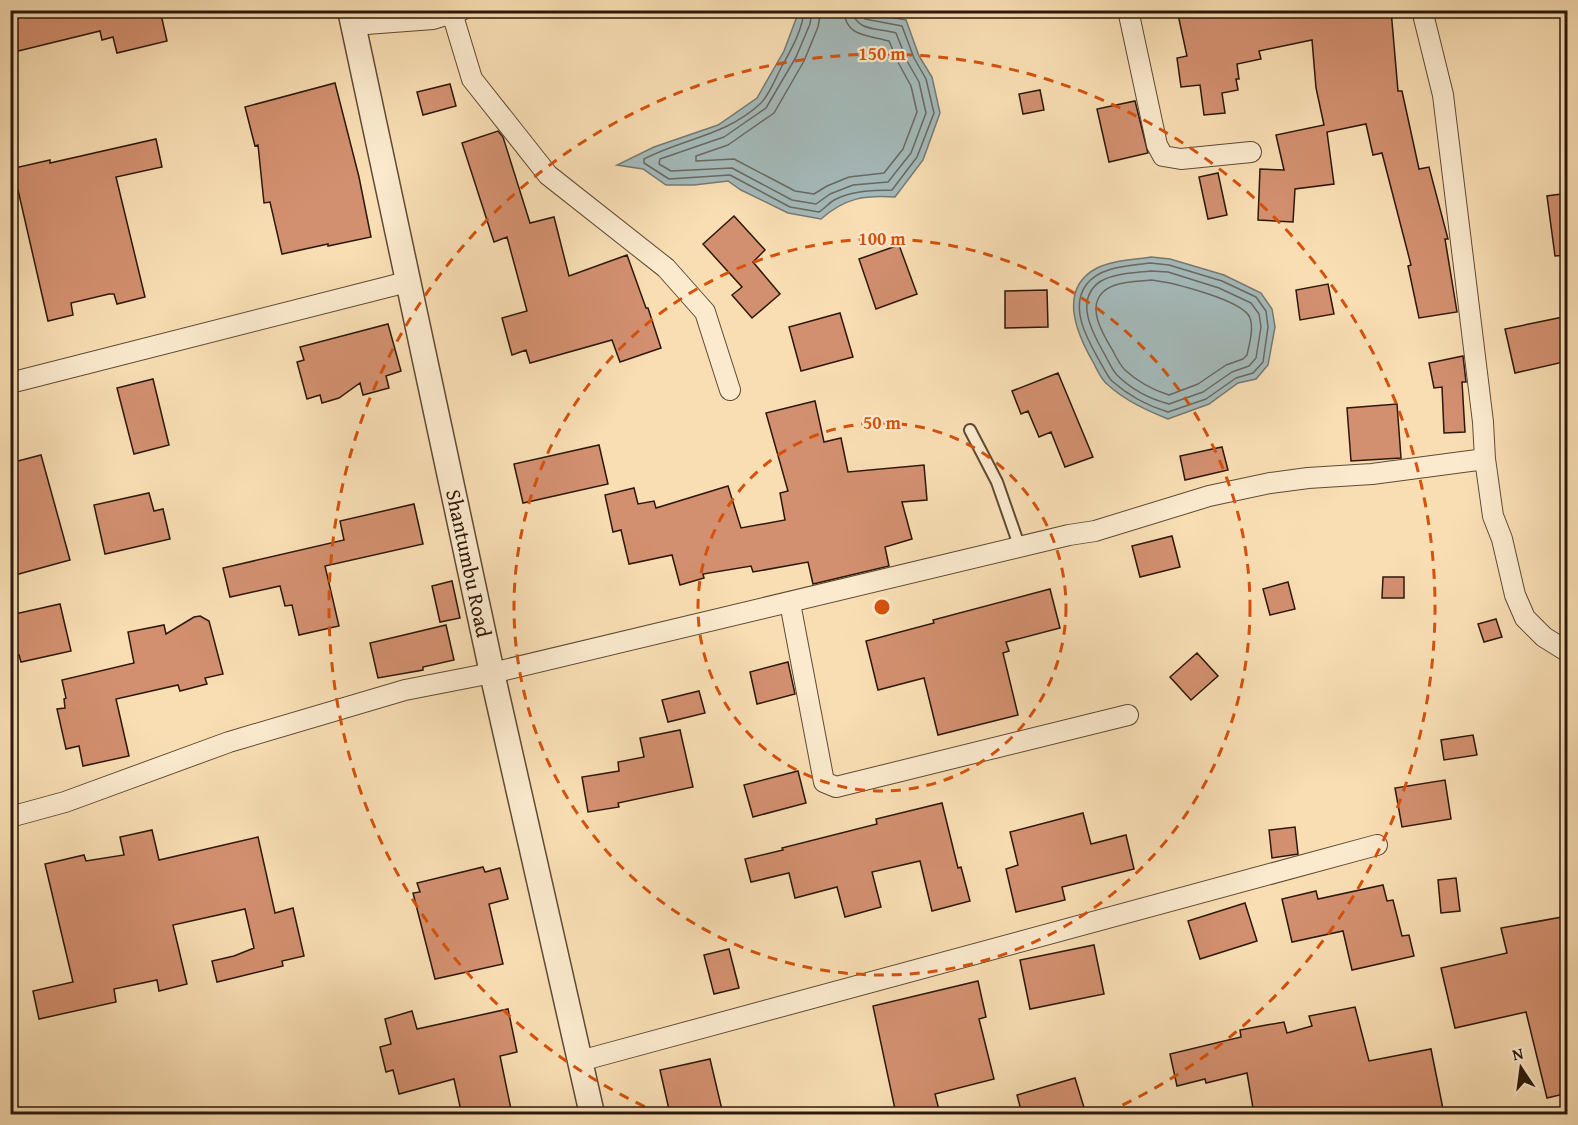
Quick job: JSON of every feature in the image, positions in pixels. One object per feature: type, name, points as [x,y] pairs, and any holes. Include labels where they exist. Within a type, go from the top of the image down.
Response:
[{"type":"street","points":[[1128,10],[1157,145],[1163,156],[1181,159],[1251,152]]},
{"type":"street","points":[[1422,10],[1443,95],[1493,516],[1502,539],[1515,595],[1525,618],[1545,637],[1568,652]]},
{"type":"street","points":[[352,18],[445,13],[472,79],[548,175],[666,268],[705,312],[730,390]]},
{"type":"street","name":"Shantumbu Road","points":[[352,18],[492,673],[592,1114]]},
{"type":"street","points":[[10,383],[407,282]]},
{"type":"street","points":[[10,817],[65,802],[229,742],[405,690],[492,673],[1069,535],[1095,531],[1209,496],[1270,483],[1372,474],[1485,459]]},
{"type":"street","points":[[790,603],[824,782],[836,787],[1128,715]]},
{"type":"street","points":[[580,1060],[1377,846]]},
{"type":"lane","points":[[970,430],[997,482],[1020,548]]},
{"type":"water","points":[[799,11],[858,11],[906,20],[919,56],[932,77],[940,113],[923,160],[895,197],[855,199],[838,206],[821,219],[788,213],[741,190],[728,181],[694,185],[666,185],[643,169],[617,165],[654,147],[718,125],[757,98],[784,51]]},
{"type":"water","points":[[1151,257],[1170,259],[1224,275],[1261,293],[1272,309],[1275,327],[1268,365],[1256,379],[1238,383],[1209,404],[1168,419],[1144,409],[1106,383],[1081,338],[1074,312],[1077,288],[1085,277],[1097,268],[1116,262]]},
{"type":"building","points":[[10,10],[160,10],[167,41],[117,53],[113,37],[102,40],[100,31],[10,53]]},
{"type":"building","points":[[1177,10],[1391,10],[1398,91],[1402,91],[1419,169],[1429,167],[1448,239],[1445,239],[1457,312],[1419,318],[1408,266],[1411,265],[1382,153],[1373,155],[1366,124],[1327,132],[1334,184],[1295,189],[1293,222],[1258,220],[1260,169],[1284,170],[1276,135],[1324,125],[1316,88],[1312,40],[1259,51],[1261,59],[1237,64],[1238,90],[1222,93],[1225,113],[1204,115],[1200,85],[1181,87],[1177,58],[1187,56]]},
{"type":"building","points":[[335,83],[359,177],[371,237],[282,254],[270,202],[264,203],[258,145],[255,146],[245,107]]},
{"type":"building","points":[[450,84],[456,106],[423,115],[417,92]]},
{"type":"building","points":[[1040,90],[1044,110],[1023,114],[1019,94]]},
{"type":"building","points":[[1135,101],[1148,153],[1109,162],[1097,109]]},
{"type":"building","points":[[498,131],[503,137],[530,223],[554,217],[569,276],[627,255],[661,348],[620,362],[612,340],[530,363],[526,350],[512,355],[502,318],[527,311],[507,237],[494,242],[462,143]]},
{"type":"building","points":[[156,139],[162,167],[116,177],[145,297],[117,304],[114,294],[109,294],[71,303],[73,315],[48,321],[18,190],[10,192],[10,169],[50,160],[50,163]]},
{"type":"building","points":[[1218,173],[1227,215],[1208,219],[1199,177]]},
{"type":"building","points":[[1568,193],[1568,255],[1555,256],[1547,196]]},
{"type":"building","points":[[734,216],[765,250],[753,262],[780,294],[752,318],[732,295],[742,287],[703,244]]},
{"type":"building","points":[[899,245],[917,294],[876,309],[859,259]]},
{"type":"building","points":[[1328,284],[1334,314],[1300,320],[1296,290]]},
{"type":"building","points":[[1047,290],[1048,327],[1005,328],[1005,291]]},
{"type":"building","points":[[840,313],[853,357],[801,371],[789,327]]},
{"type":"building","points":[[1568,316],[1568,361],[1515,373],[1505,329]]},
{"type":"building","points":[[388,324],[401,371],[386,376],[389,388],[363,395],[360,383],[339,398],[322,403],[320,395],[307,399],[297,362],[304,360],[300,347]]},
{"type":"building","points":[[1463,356],[1466,382],[1462,382],[1465,432],[1444,433],[1442,387],[1434,388],[1429,363]]},
{"type":"building","points":[[1058,373],[1093,457],[1065,467],[1051,432],[1039,437],[1028,411],[1021,414],[1012,391]]},
{"type":"building","points":[[153,379],[169,445],[134,454],[117,388]]},
{"type":"building","points":[[815,401],[824,442],[841,438],[848,472],[924,465],[927,500],[902,502],[912,539],[885,547],[889,566],[813,584],[808,562],[753,572],[751,566],[703,574],[704,578],[680,585],[672,555],[629,564],[621,530],[613,532],[605,495],[634,488],[638,504],[654,501],[656,508],[728,486],[741,528],[785,520],[780,493],[788,491],[766,413]]},
{"type":"building","points":[[1397,404],[1401,458],[1351,461],[1347,408]]},
{"type":"building","points":[[599,445],[608,484],[523,503],[514,464]]},
{"type":"building","points":[[1222,447],[1228,470],[1185,480],[1180,456]]},
{"type":"building","points":[[41,455],[70,560],[15,575],[11,559],[16,549],[10,528],[10,463]]},
{"type":"building","points":[[149,493],[154,511],[163,509],[170,539],[105,554],[94,505]]},
{"type":"building","points":[[414,504],[423,544],[325,566],[339,626],[299,635],[292,605],[285,606],[280,586],[230,597],[223,568],[344,540],[340,521]]},
{"type":"building","points":[[1172,536],[1180,567],[1140,577],[1132,546]]},
{"type":"building","points":[[1383,577],[1404,577],[1404,598],[1382,598]]},
{"type":"building","points":[[452,581],[460,618],[440,622],[432,586]]},
{"type":"building","points":[[1288,582],[1295,609],[1270,615],[1263,589]]},
{"type":"building","points":[[1050,589],[1060,628],[1006,642],[1009,651],[1003,653],[1018,715],[938,735],[924,678],[878,690],[866,641],[934,623],[933,620]]},
{"type":"building","points":[[60,604],[71,651],[21,662],[19,655],[10,657],[10,615]]},
{"type":"building","points":[[200,616],[209,621],[223,674],[205,678],[207,684],[180,691],[178,685],[116,699],[129,756],[83,766],[79,746],[66,749],[57,709],[65,708],[64,699],[66,698],[62,680],[134,663],[128,632],[164,625],[166,634],[194,617]]},
{"type":"building","points":[[1496,619],[1502,637],[1484,642],[1478,624]]},
{"type":"building","points":[[446,625],[454,660],[423,667],[423,670],[378,678],[370,643]]},
{"type":"building","points":[[1197,653],[1218,676],[1191,700],[1170,677]]},
{"type":"building","points":[[788,662],[795,694],[757,704],[750,672]]},
{"type":"building","points":[[699,691],[705,713],[668,722],[662,700]]},
{"type":"building","points":[[680,730],[693,787],[618,803],[619,807],[588,812],[582,777],[619,771],[618,762],[644,757],[640,738]]},
{"type":"building","points":[[1473,735],[1477,755],[1444,760],[1441,740]]},
{"type":"building","points":[[798,771],[806,803],[753,817],[744,785]]},
{"type":"building","points":[[1445,780],[1451,819],[1402,827],[1395,788]]},
{"type":"building","points":[[942,803],[958,868],[961,867],[970,901],[932,911],[920,861],[872,872],[881,907],[845,917],[837,887],[795,898],[789,873],[751,882],[745,859],[877,824],[876,819]]},
{"type":"building","points":[[1083,813],[1091,844],[1126,835],[1134,869],[1062,887],[1065,900],[1016,912],[1006,869],[1018,865],[1010,832]]},
{"type":"building","points":[[1295,827],[1298,854],[1272,858],[1269,830]]},
{"type":"building","points":[[152,830],[159,860],[258,837],[275,913],[293,908],[304,956],[282,961],[283,966],[217,982],[212,961],[254,948],[245,909],[173,925],[187,984],[159,991],[157,980],[114,989],[116,1002],[39,1019],[33,991],[73,982],[45,864],[84,855],[86,861],[124,855],[120,837]]},
{"type":"building","points":[[483,867],[485,872],[500,868],[508,899],[489,904],[503,964],[435,979],[413,893],[420,892],[417,883]]},
{"type":"building","points":[[1456,878],[1460,911],[1441,913],[1438,880]]},
{"type":"building","points":[[1383,885],[1387,901],[1393,900],[1402,936],[1409,935],[1414,956],[1352,970],[1343,931],[1292,942],[1282,899],[1316,891],[1318,899]]},
{"type":"building","points":[[1245,903],[1257,941],[1200,959],[1188,921]]},
{"type":"building","points":[[1568,916],[1568,1093],[1547,1098],[1526,1012],[1455,1028],[1441,968],[1507,953],[1501,928]]},
{"type":"building","points":[[1094,945],[1104,994],[1030,1009],[1020,960]]},
{"type":"building","points":[[729,949],[739,988],[714,994],[704,955]]},
{"type":"building","points":[[978,981],[986,1017],[979,1019],[994,1079],[935,1094],[940,1114],[896,1114],[873,1006]]},
{"type":"building","points":[[1355,1007],[1369,1061],[1431,1049],[1444,1114],[1254,1114],[1247,1073],[1206,1083],[1205,1079],[1177,1086],[1170,1054],[1241,1037],[1240,1030],[1261,1026],[1284,1022],[1287,1033],[1312,1026],[1309,1016]]},
{"type":"building","points":[[508,1009],[517,1052],[500,1056],[512,1114],[468,1114],[467,1109],[461,1111],[454,1079],[399,1094],[393,1070],[386,1072],[380,1047],[391,1044],[385,1019],[412,1011],[417,1029]]},
{"type":"building","points":[[710,1059],[723,1114],[670,1114],[660,1070]]},
{"type":"building","points":[[1075,1078],[1086,1114],[1022,1114],[1017,1095]]}]
